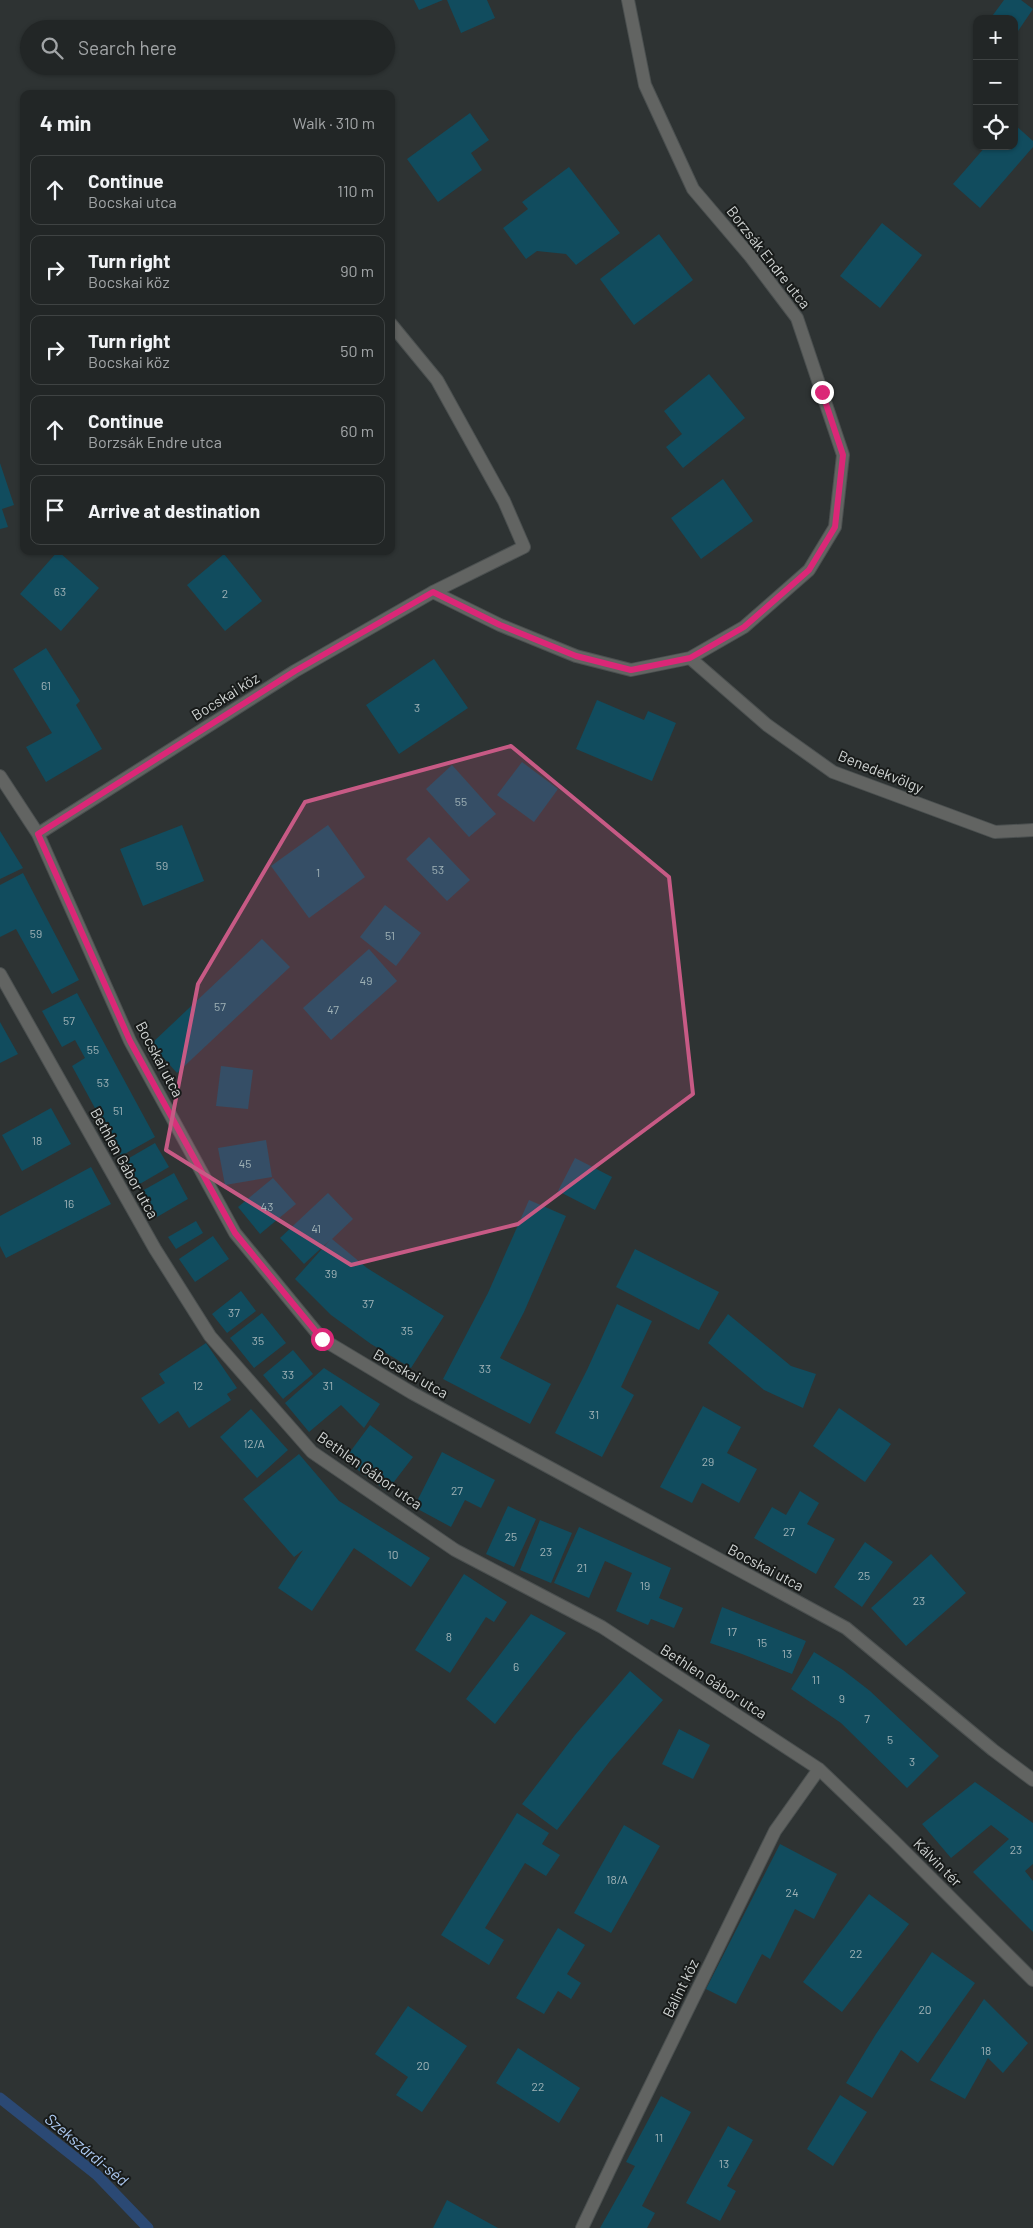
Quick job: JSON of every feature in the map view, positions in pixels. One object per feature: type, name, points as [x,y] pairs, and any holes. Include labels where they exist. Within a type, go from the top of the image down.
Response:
[{"type":"street","name":"Borzsák Endre utca","points":[[628,0],[645,85],[693,189],[750,256],[797,318],[843,455],[835,527],[809,570],[744,627],[690,658]]},
{"type":"street","name":"Bocskai köz","points":[[38,834],[295,671],[433,592],[524,547],[504,501],[437,380],[395,329]]},
{"type":"street","points":[[433,592],[500,625],[576,656],[631,670],[690,658]]},
{"type":"street","name":"Benedekvölgy","points":[[690,658],[767,725],[833,772],[995,832],[1033,830]]},
{"type":"street","name":"Bocskai utca","points":[[0,776],[38,834],[130,1041],[235,1233],[322,1339],[412,1394],[846,1628],[993,1750],[1033,1780]]},
{"type":"street","name":"Bethlen Gábor utca","points":[[0,974],[154,1249],[210,1336],[312,1452],[455,1550],[602,1627],[819,1769]]},
{"type":"street","name":"Kálvin tér","points":[[819,1769],[1033,1980]]},
{"type":"street","name":"Bálint köz","points":[[582,2228],[775,1831],[819,1769]]},
{"type":"highlighted area","points":[[511,746],[669,877],[693,1094],[518,1224],[351,1265],[166,1150],[198,984],[305,802]]},
{"type":"building","points":[[414,0],[443,0],[419,10]]},
{"type":"building","points":[[447,0],[487,0],[495,18],[461,33]]},
{"type":"building","points":[[1004,0],[1021,0],[1033,9],[1018,31],[1018,15],[993,15]]},
{"type":"building","points":[[470,113],[489,140],[471,153],[482,170],[438,202],[407,159]]},
{"type":"building","points":[[1018,128],[1033,141],[1033,147],[980,208],[953,184],[983,150],[1018,150]]},
{"type":"building","points":[[569,167],[620,233],[576,265],[566,254],[537,251],[526,259],[503,228],[528,209],[522,202]]},
{"type":"building","points":[[882,223],[922,255],[880,308],[840,276]]},
{"type":"building","points":[[659,234],[693,280],[634,325],[600,279]]},
{"type":"building","points":[[709,374],[745,418],[683,468],[666,447],[682,434],[664,411]]},
{"type":"building","points":[[0,463],[14,505],[2,509],[8,527],[0,529]]},
{"type":"building","points":[[723,479],[753,521],[701,559],[671,518]]},
{"type":"building","points":[[54,555],[62,555],[99,588],[61,631],[20,594]]},
{"type":"building","points":[[225,555],[262,601],[225,631],[187,585]]},
{"type":"building","points":[[46,648],[80,701],[76,705],[102,749],[46,782],[26,747],[52,733],[13,669]]},
{"type":"building","points":[[434,659],[468,708],[399,754],[366,705]]},
{"type":"building","points":[[597,700],[644,720],[648,711],[676,723],[652,781],[576,749]]},
{"type":"building","points":[[522,762],[558,789],[534,822],[497,795]]},
{"type":"building","points":[[452,765],[496,814],[469,837],[426,789]]},
{"type":"building","points":[[182,825],[204,881],[143,906],[120,849]]},
{"type":"building","points":[[328,825],[365,877],[309,918],[271,866]]},
{"type":"building","points":[[0,831],[23,868],[0,879]]},
{"type":"building","points":[[429,837],[470,880],[447,901],[406,859]]},
{"type":"building","points":[[23,873],[79,980],[52,994],[16,929],[0,937],[0,885]]},
{"type":"building","points":[[385,905],[421,933],[396,966],[360,937]]},
{"type":"building","points":[[262,939],[290,967],[177,1073],[151,1044]]},
{"type":"building","points":[[369,949],[397,981],[331,1040],[303,1008]]},
{"type":"building","points":[[77,993],[155,1137],[121,1156],[72,1066],[85,1058],[75,1040],[62,1047],[42,1011]]},
{"type":"building","points":[[0,1022],[18,1054],[0,1063]]},
{"type":"building","points":[[221,1066],[253,1070],[248,1109],[216,1106]]},
{"type":"building","points":[[51,1108],[71,1144],[22,1171],[2,1135]]},
{"type":"building","points":[[266,1140],[272,1177],[225,1185],[218,1148]]},
{"type":"building","points":[[155,1143],[169,1167],[138,1185],[124,1161]]},
{"type":"building","points":[[575,1158],[612,1177],[595,1210],[558,1191]]},
{"type":"building","points":[[91,1167],[111,1204],[6,1258],[0,1246],[0,1216]]},
{"type":"building","points":[[174,1173],[188,1199],[157,1217],[142,1191]]},
{"type":"building","points":[[273,1178],[296,1204],[260,1234],[238,1207]]},
{"type":"building","points":[[328,1193],[353,1219],[332,1239],[367,1268],[444,1316],[411,1368],[371,1344],[331,1315],[295,1279],[330,1240],[304,1264],[280,1238]]},
{"type":"building","points":[[529,1200],[566,1216],[524,1312],[500,1358],[551,1384],[530,1424],[443,1379],[488,1293]]},
{"type":"building","points":[[196,1221],[203,1233],[176,1249],[168,1237]]},
{"type":"building","points":[[213,1236],[229,1259],[195,1282],[179,1259]]},
{"type":"building","points":[[635,1249],[719,1292],[699,1330],[616,1287]]},
{"type":"building","points":[[241,1291],[256,1311],[227,1333],[212,1314]]},
{"type":"building","points":[[617,1304],[652,1321],[621,1387],[634,1395],[602,1457],[555,1433],[587,1370]]},
{"type":"building","points":[[262,1313],[286,1343],[254,1368],[230,1338]]},
{"type":"building","points":[[728,1314],[791,1366],[816,1374],[803,1408],[764,1390],[708,1343]]},
{"type":"building","points":[[206,1343],[237,1388],[227,1394],[231,1400],[189,1428],[178,1411],[159,1424],[141,1398],[165,1383],[159,1374]]},
{"type":"building","points":[[293,1350],[313,1374],[283,1399],[263,1375]]},
{"type":"building","points":[[324,1368],[380,1404],[364,1428],[341,1405],[309,1432],[285,1403]]},
{"type":"building","points":[[703,1406],[741,1427],[727,1453],[757,1469],[739,1503],[702,1483],[692,1503],[660,1487]]},
{"type":"building","points":[[839,1408],[891,1444],[865,1482],[813,1446]]},
{"type":"building","points":[[251,1409],[288,1450],[257,1478],[220,1437]]},
{"type":"building","points":[[370,1425],[413,1457],[387,1491],[344,1460]]},
{"type":"building","points":[[442,1452],[495,1480],[481,1508],[465,1500],[451,1527],[414,1507]]},
{"type":"building","points":[[299,1454],[339,1501],[430,1558],[411,1587],[354,1548],[312,1611],[278,1588],[303,1550],[294,1557],[243,1499]]},
{"type":"building","points":[[800,1491],[819,1503],[807,1524],[835,1539],[816,1574],[754,1538],[772,1507],[786,1515]]},
{"type":"building","points":[[508,1506],[536,1519],[514,1567],[486,1554]]},
{"type":"building","points":[[540,1520],[572,1533],[551,1583],[520,1570]]},
{"type":"building","points":[[579,1527],[671,1568],[659,1598],[683,1608],[674,1628],[651,1619],[648,1625],[616,1611],[632,1573],[605,1561],[589,1598],[554,1583]]},
{"type":"building","points":[[865,1542],[893,1562],[862,1607],[834,1587]]},
{"type":"building","points":[[931,1554],[966,1593],[906,1646],[871,1608]]},
{"type":"building","points":[[464,1574],[507,1602],[494,1622],[486,1617],[450,1673],[415,1650]]},
{"type":"building","points":[[722,1607],[806,1641],[792,1674],[710,1643]]},
{"type":"building","points":[[531,1614],[566,1633],[495,1724],[466,1699]]},
{"type":"building","points":[[814,1652],[843,1670],[870,1691],[939,1756],[907,1788],[841,1723],[791,1689]]},
{"type":"building","points":[[630,1671],[663,1700],[610,1761],[557,1830],[522,1804],[575,1735]]},
{"type":"building","points":[[679,1729],[710,1745],[693,1779],[662,1764]]},
{"type":"building","points":[[975,1782],[1033,1823],[1033,1864],[1025,1871],[1033,1881],[1033,1932],[973,1872],[1009,1839],[991,1825],[951,1858],[922,1824]]},
{"type":"building","points":[[517,1813],[549,1833],[542,1844],[560,1855],[546,1876],[525,1863],[485,1928],[504,1940],[489,1965],[441,1935]]},
{"type":"building","points":[[624,1825],[660,1846],[611,1933],[574,1913]]},
{"type":"building","points":[[780,1844],[837,1874],[814,1919],[795,1909],[770,1959],[762,1954],[736,2004],[706,1989]]},
{"type":"building","points":[[869,1894],[909,1924],[842,2012],[803,1982]]},
{"type":"building","points":[[558,1928],[585,1945],[567,1974],[581,1983],[571,1999],[558,1991],[544,2014],[516,1998]]},
{"type":"building","points":[[932,1952],[975,1983],[918,2063],[901,2050],[872,2098],[846,2083],[876,2034]]},
{"type":"building","points":[[984,1999],[1028,2043],[1003,2073],[988,2058],[965,2099],[930,2080]]},
{"type":"building","points":[[408,2006],[467,2046],[422,2112],[396,2095],[408,2077],[375,2054]]},
{"type":"building","points":[[518,2048],[580,2088],[559,2123],[496,2083]]},
{"type":"building","points":[[840,2095],[867,2112],[833,2166],[807,2149]]},
{"type":"building","points":[[661,2096],[691,2112],[642,2206],[655,2213],[647,2228],[600,2228],[635,2166],[626,2162]]},
{"type":"building","points":[[728,2126],[753,2140],[727,2186],[736,2191],[720,2221],[686,2203]]},
{"type":"building","points":[[447,2200],[498,2228],[433,2228]]},
{"type":"waterway","name":"Szekszárdi-séd","points":[[0,2098],[97,2175],[148,2228]]},
{"type":"route","points":[[322,1339],[235,1233],[130,1041],[38,834],[295,671],[433,592],[500,625],[576,656],[631,670],[690,658],[744,627],[809,570],[835,527],[843,455],[822,392]]}]
